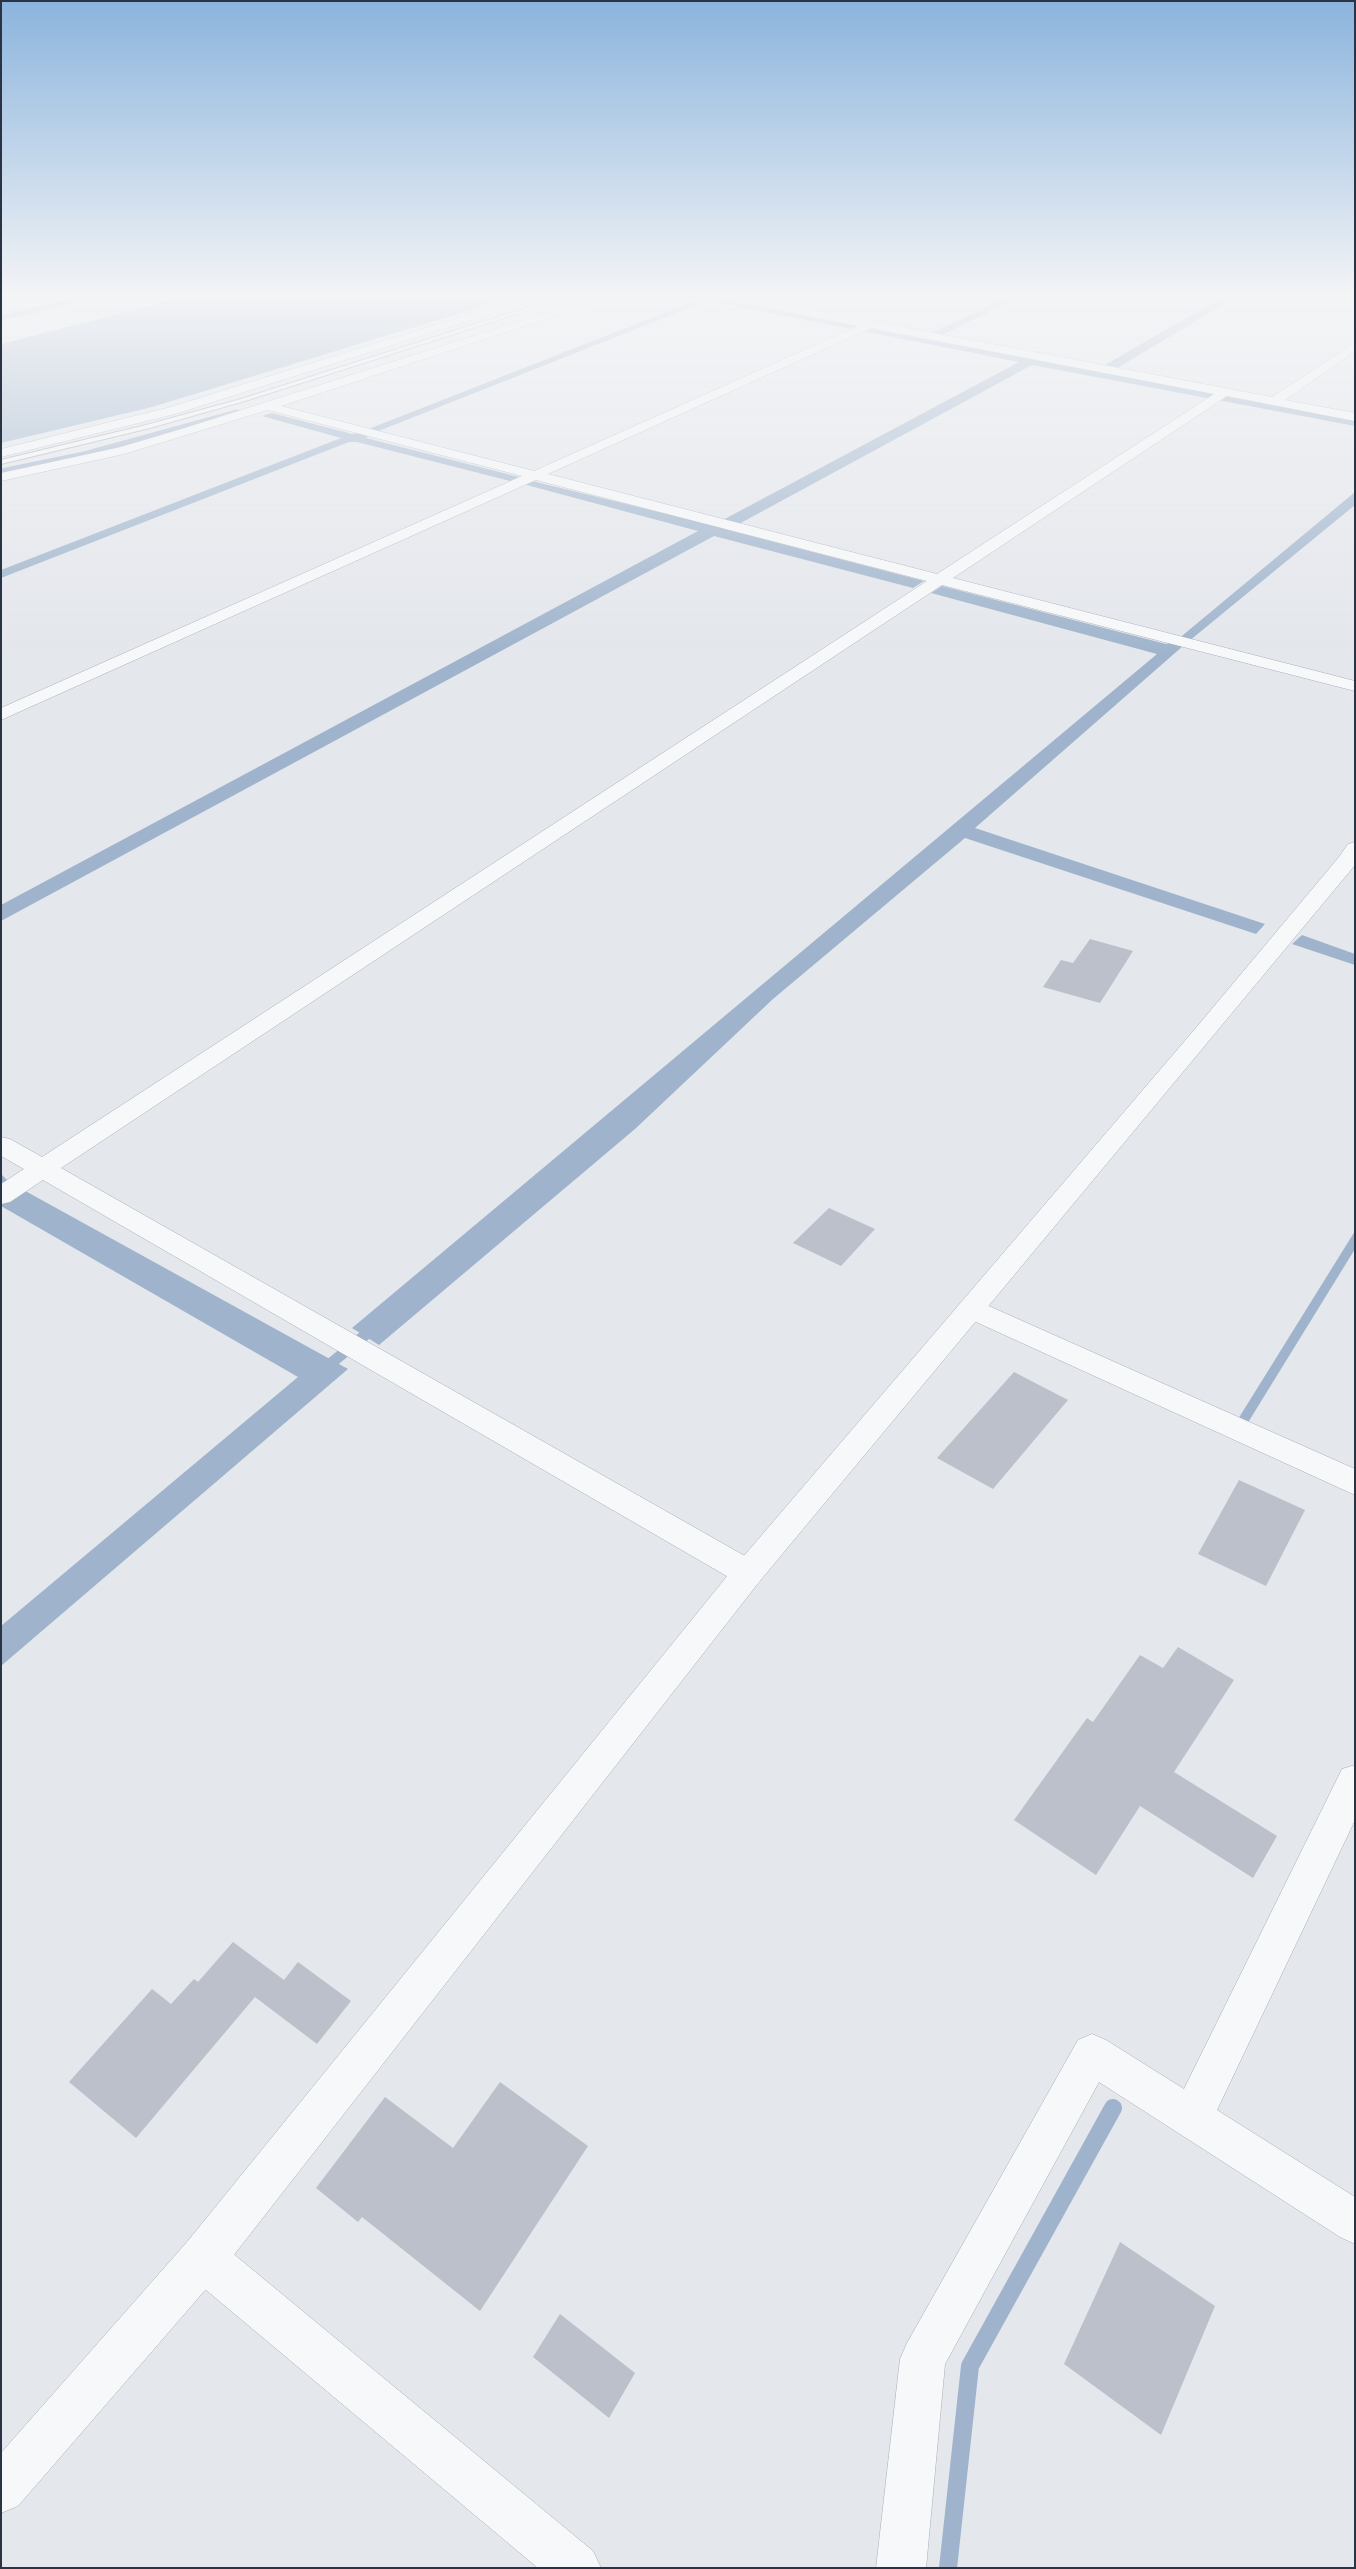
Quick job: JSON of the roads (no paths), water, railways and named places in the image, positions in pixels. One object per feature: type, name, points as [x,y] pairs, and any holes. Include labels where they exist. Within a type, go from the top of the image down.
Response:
[{"type":"street","points":[[1,453],[155,415]]},
{"type":"street","points":[[1,477],[124,450],[243,415]]},
{"type":"street","points":[[299,415],[526,479],[725,524],[931,585],[1191,645],[1355,686]]},
{"type":"street","points":[[1,715],[668,415]]},
{"type":"street","points":[[10,1190],[1191,415]]},
{"type":"street","points":[[1,2489],[203,2258],[748,1572],[972,1309],[1348,860],[1355,848]]},
{"type":"street","points":[[1,1145],[748,1572]]},
{"type":"street","points":[[972,1309],[1355,1483]]},
{"type":"street","points":[[1192,2118],[1355,1781]]},
{"type":"street","points":[[901,2568],[923,2358],[1092,2054],[1355,2222]]},
{"type":"street","points":[[203,2258],[576,2568]]},
{"type":"lane","points":[[1,462],[148,427],[190,415]]},
{"type":"water","points":[[1,415],[119,415],[1,443]]},
{"type":"water","points":[[279,415],[352,434],[369,435],[366,438],[519,477],[510,481],[357,442],[349,442],[1,578],[1,570],[341,438],[262,416]]},
{"type":"water","points":[[404,415],[419,415],[376,432],[366,430]]},
{"type":"water","points":[[920,415],[940,415],[737,525],[721,521]]},
{"type":"water","points":[[1296,415],[1323,415],[1355,421],[1355,426]]},
{"type":"water","points":[[532,481],[712,525],[715,524],[728,530],[924,581],[913,588],[714,536],[1,921],[1,905],[698,531],[523,484]]},
{"type":"water","points":[[1355,492],[1355,505],[1183,646],[975,828],[1265,924],[1256,934],[965,838],[773,999],[635,1129],[379,1345],[352,1328],[1157,654],[931,593],[942,586],[1166,644],[1177,640]]},
{"type":"water","points":[[1302,935],[1355,954],[1355,965],[1292,944]]},
{"type":"water","points":[[1,1174],[9,1182],[348,1369],[1,1666],[1,1626],[298,1377],[1,1206]]},
{"type":"water","points":[[1355,1231],[1355,1249],[1244,1429],[1235,1424]]},
{"type":"waterway","points":[[1,471],[84,454],[226,415]]},
{"type":"waterway","points":[[323,1370],[376,1326]]},
{"type":"waterway","points":[[948,2568],[970,2366],[1113,2108]]}]
